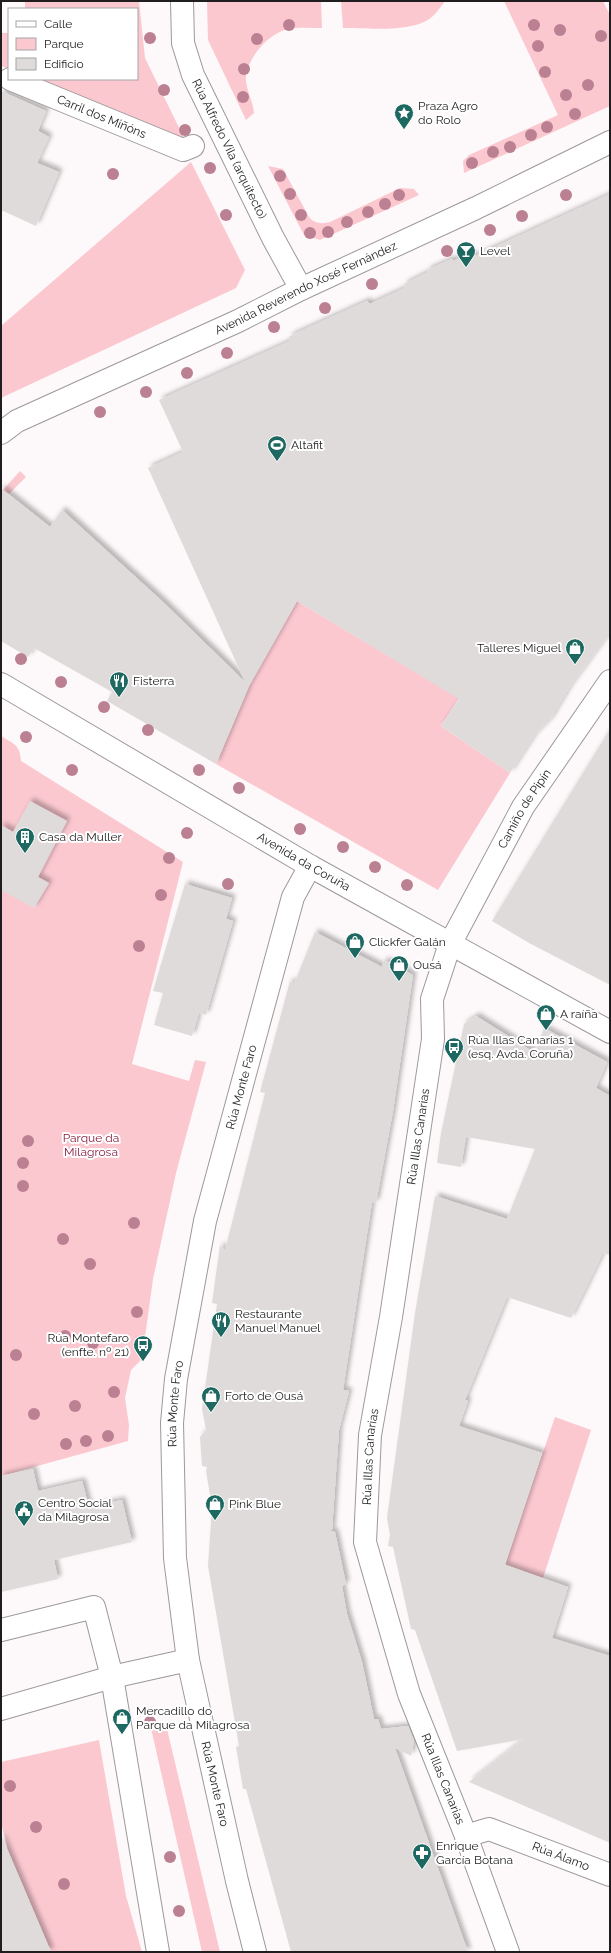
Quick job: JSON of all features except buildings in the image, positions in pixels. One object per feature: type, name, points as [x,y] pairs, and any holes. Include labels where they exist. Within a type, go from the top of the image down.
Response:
[{"type":"street","name":"Rúa Alfredo Vila (arquitecto)","points":[[182,1],[183,43],[193,75],[273,238],[301,289]]},
{"type":"street","name":"Carril dos Miñóns","points":[[12,80],[184,150],[193,146]]},
{"type":"street","name":"Avenida Reverendo Xosé Fernández","points":[[1,433],[17,421],[218,330],[301,289],[476,208],[610,142]]},
{"type":"street","name":"Camiño de Pipín","points":[[450,944],[523,807],[610,681]]},
{"type":"street","name":"Avenida da Coruña","points":[[1,684],[310,866],[610,1032]]},
{"type":"street","name":"Rúa Monte Faro","points":[[255,1952],[237,1881],[188,1660],[175,1558],[172,1423],[176,1379],[205,1221],[293,897],[310,866]]},
{"type":"street","name":"Rúa Illas Canarias","points":[[450,944],[432,999],[433,1039],[391,1317],[370,1435],[364,1542],[409,1694],[466,1836],[508,1952]]},
{"type":"street","points":[[1,1630],[94,1608],[112,1677],[158,1952]]},
{"type":"street","points":[[1,1709],[112,1677],[188,1660]]},
{"type":"street","name":"Rúa Álamo","points":[[466,1836],[489,1829],[610,1875]]},
{"type":"green space","points":[[25,1],[139,1],[145,58],[185,140],[35,80],[138,80],[138,8],[25,8]]},
{"type":"green space","points":[[207,1],[321,1],[322,28],[288,29],[273,36],[255,54],[246,76],[254,113],[246,120],[208,40]]},
{"type":"green space","points":[[341,1],[445,1],[437,12],[426,21],[407,27],[374,29],[343,28]]},
{"type":"green space","points":[[504,1],[603,1],[610,15],[610,106],[464,173],[463,161],[469,155],[558,115]]},
{"type":"green space","points":[[1,33],[8,33],[8,69],[1,66]]},
{"type":"green space","points":[[191,162],[245,270],[236,288],[1,398],[1,326]]},
{"type":"green space","points":[[268,166],[283,169],[309,217],[319,223],[330,222],[400,188],[414,189],[419,195],[320,240],[304,235]]},
{"type":"green space","points":[[20,471],[26,477],[1,502],[1,492]]},
{"type":"green space","points":[[297,601],[459,698],[441,726],[510,773],[438,890],[216,764],[250,684]]},
{"type":"green space","name":"Parque da Milagrosa","points":[[1,736],[13,743],[18,748],[21,761],[183,862],[132,1064],[189,1081],[195,1060],[206,1062],[176,1173],[153,1279],[142,1359],[131,1370],[125,1398],[129,1425],[128,1441],[1,1476]]},
{"type":"green space","points":[[555,1417],[591,1430],[543,1578],[505,1564]]},
{"type":"green space","points":[[148,1715],[167,1729],[220,1952],[202,1952]]},
{"type":"green space","points":[[99,1740],[126,1896],[142,1952],[51,1952],[8,1850],[1,1823],[1,1762]]},
{"type":"place","name":"Praza Agro do Rolo","points":[[404,130]]},
{"type":"place","name":"Level","points":[[466,268]]},
{"type":"place","name":"Altafit","points":[[277,462]]},
{"type":"place","name":"Talleres Miguel","points":[[575,665]]},
{"type":"place","name":"Fisterra","points":[[119,698]]},
{"type":"place","name":"Casa da Muller","points":[[25,854]]},
{"type":"place","name":"Clickfer Galán","points":[[355,959]]},
{"type":"place","name":"Ousá","points":[[399,982]]},
{"type":"place","name":"A raíña","points":[[546,1031]]},
{"type":"place","name":"Rúa Illas Canarias 1 (esq. Avda. Coruña)","points":[[454,1064]]},
{"type":"place","name":"Restaurante Manuel Manuel","points":[[221,1338]]},
{"type":"place","name":"Rúa Montefaro (enfte. nº 21)","points":[[143,1362]]},
{"type":"place","name":"Forto de Ousá","points":[[211,1413]]},
{"type":"place","name":"Pink Blue","points":[[215,1521]]},
{"type":"place","name":"Centro Social da Milagrosa","points":[[24,1527]]},
{"type":"place","name":"Mercadillo do Parque da Milagrosa","points":[[122,1735]]},
{"type":"place","name":"Enrique García Botana","points":[[422,1870]]}]
